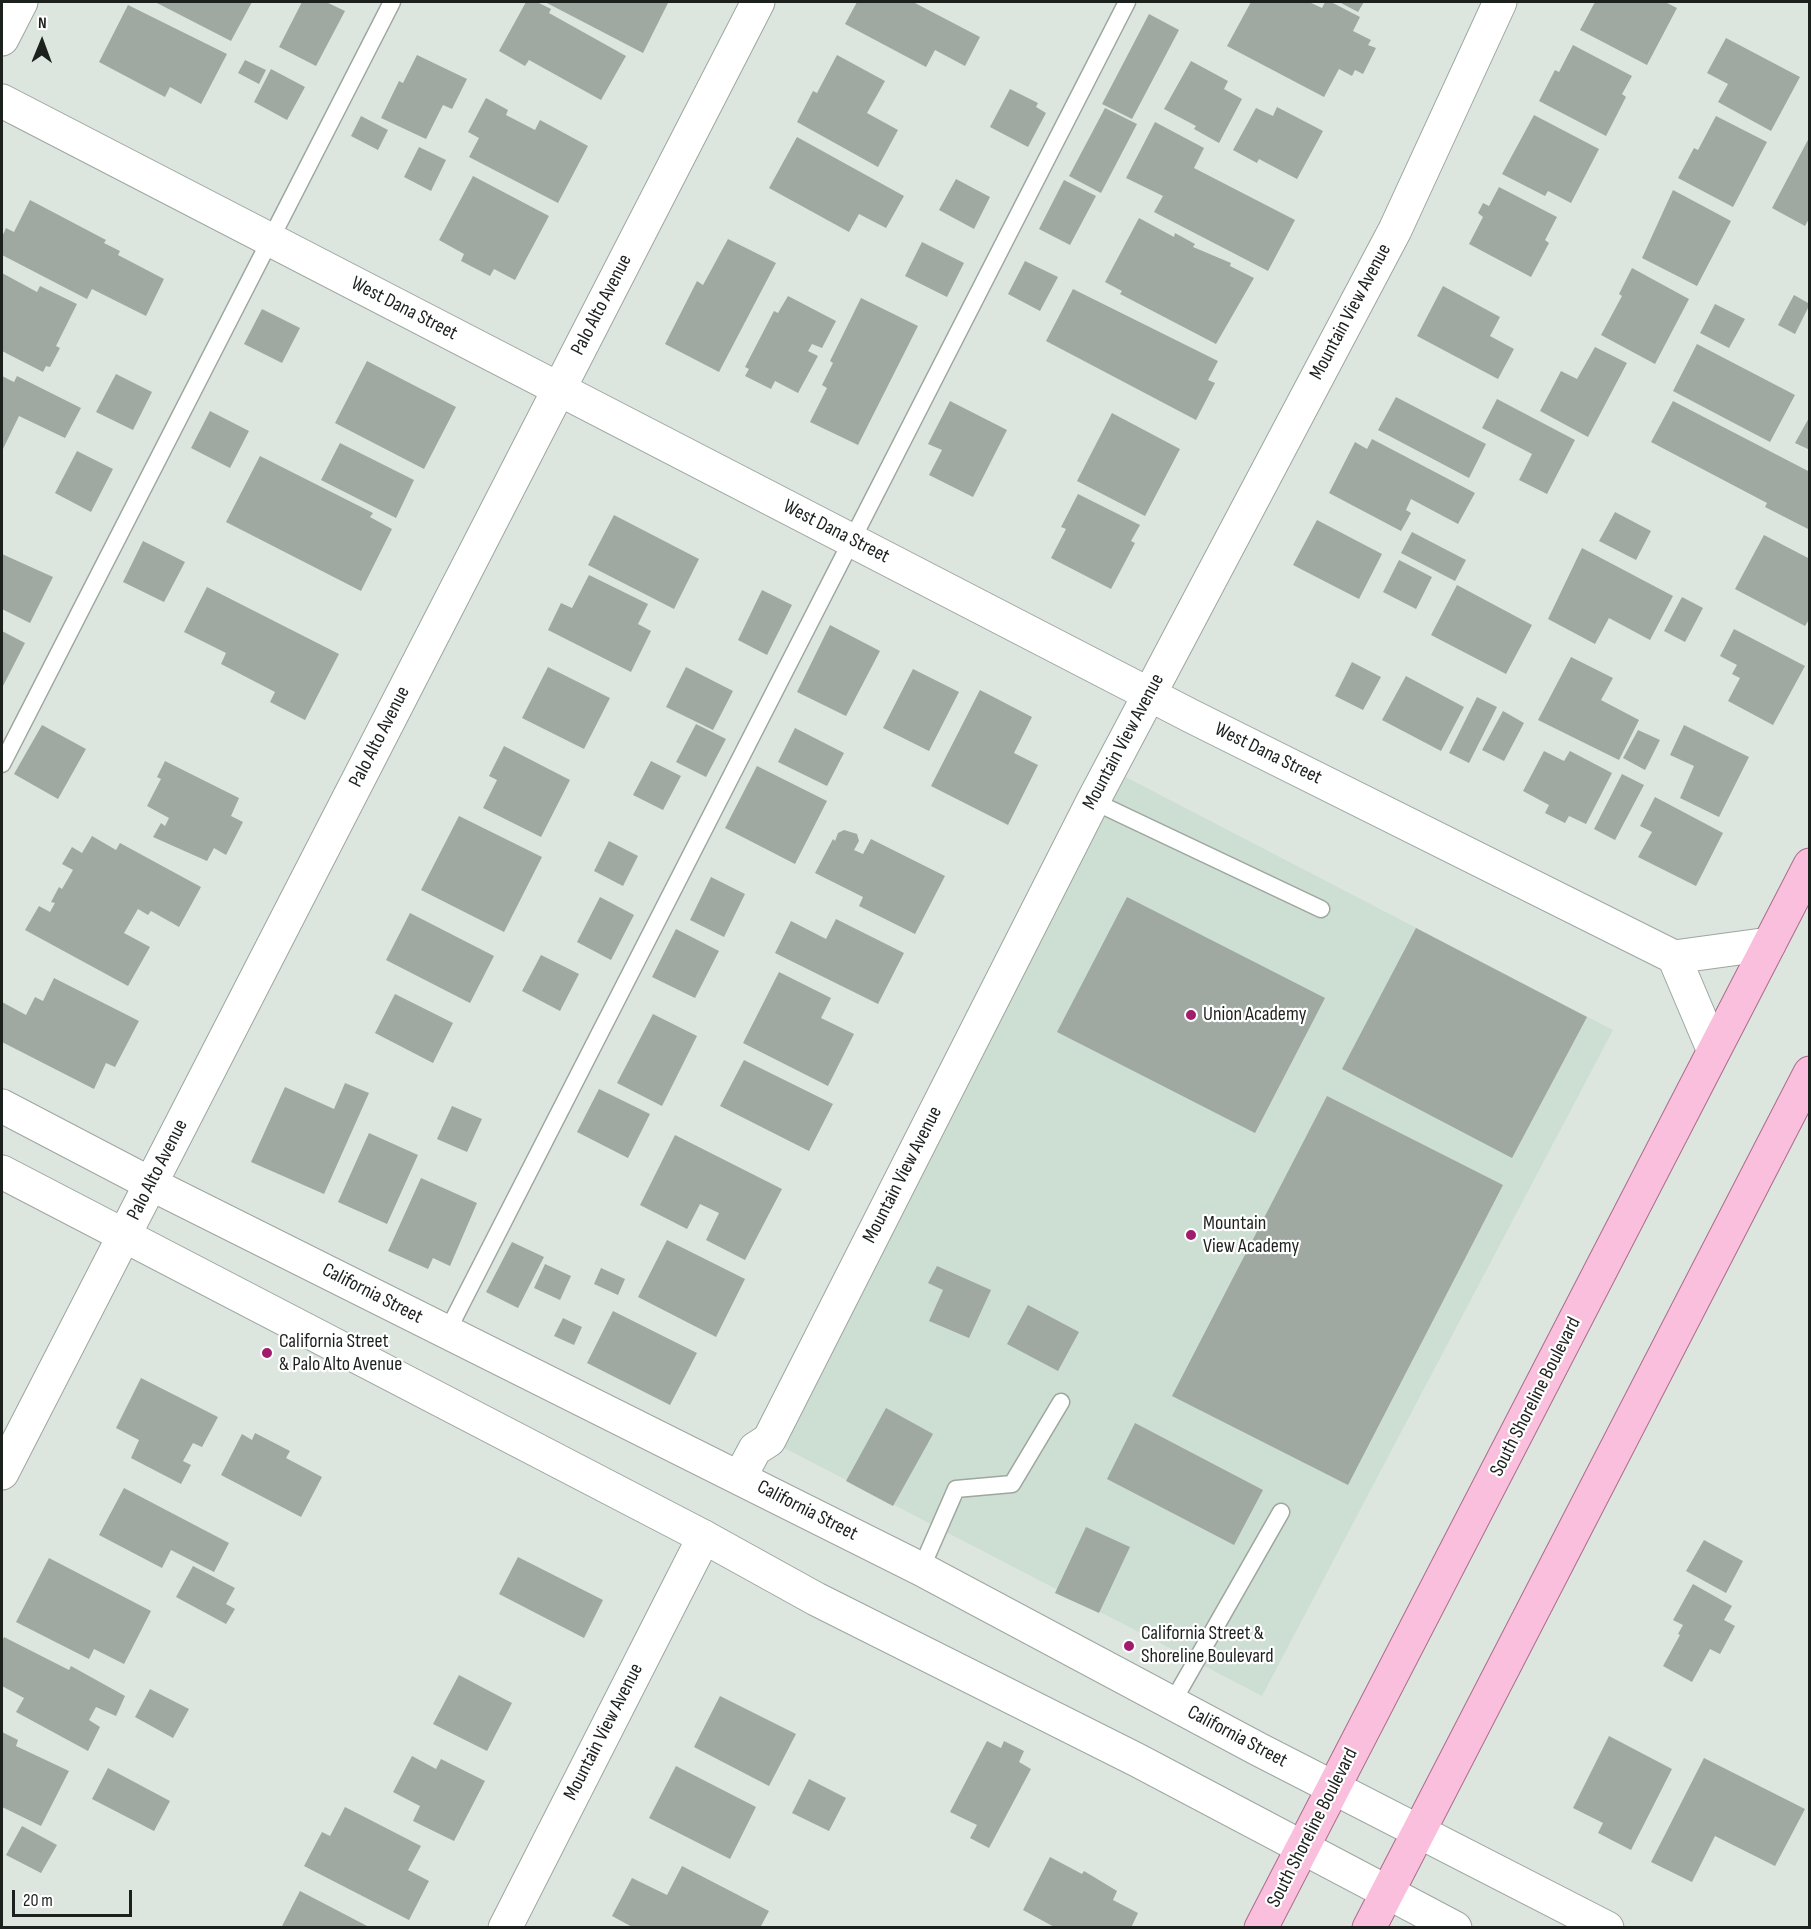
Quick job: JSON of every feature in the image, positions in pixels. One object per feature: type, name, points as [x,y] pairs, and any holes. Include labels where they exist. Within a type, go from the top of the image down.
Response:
[{"type":"main road","name":"South Shoreline Boulevard","points":[[1261,1928],[1808,869]]},
{"type":"main road","points":[[1369,1928],[1806,1086]]},
{"type":"street","points":[[2,39],[21,2]]},
{"type":"street","name":"Palo Alto Avenue","points":[[2,1473],[758,2]]},
{"type":"street","name":"Mountain View Avenue","points":[[740,1477],[755,1449],[769,1440],[1148,694],[1395,230],[1500,2]]},
{"type":"street","name":"West Dana Street","points":[[2,101],[1148,694],[1674,957]]},
{"type":"street","points":[[1713,1049],[1674,957],[1768,944]]},
{"type":"street","name":"California Street","points":[[2,1106],[151,1184],[921,1569],[1334,1788],[1607,1928]]},
{"type":"street","points":[[2,1172],[704,1537],[816,1599],[1137,1760],[1455,1928]]},
{"type":"street","name":"Mountain View Avenue","points":[[505,1928],[704,1537]]},
{"type":"lane","points":[[2,764],[392,2]]},
{"type":"lane","points":[[447,1332],[1126,2]]},
{"type":"lane","points":[[1093,801],[1321,909]]},
{"type":"lane","points":[[921,1569],[956,1489],[1012,1484],[1061,1402]]},
{"type":"lane","points":[[1173,1703],[1281,1512]]},
{"type":"shaded area","name":"Mountain View Academy","points":[[1118,773],[1613,1030],[1262,1696],[769,1440]]},
{"type":"building","points":[[155,2],[252,2],[231,41]]},
{"type":"building","points":[[302,2],[326,2],[345,11],[316,66],[279,47]]},
{"type":"building","points":[[526,2],[537,2],[551,9],[549,13],[626,56],[601,100],[529,60],[525,66],[499,51]]},
{"type":"building","points":[[545,2],[665,2],[668,3],[643,53]]},
{"type":"building","points":[[857,2],[913,2],[980,37],[965,66],[935,50],[926,67],[845,24]]},
{"type":"building","points":[[1251,2],[1309,2],[1322,8],[1325,2],[1331,2],[1360,17],[1353,31],[1371,40],[1368,45],[1376,48],[1363,74],[1355,70],[1352,76],[1339,69],[1324,97],[1227,46]]},
{"type":"building","points":[[1339,2],[1364,2],[1358,12]]},
{"type":"building","points":[[1595,2],[1665,2],[1677,8],[1647,65],[1580,30]]},
{"type":"building","points":[[128,5],[227,54],[201,104],[170,87],[165,97],[99,62]]},
{"type":"building","points":[[1149,14],[1179,30],[1132,119],[1102,104]]},
{"type":"building","points":[[1726,38],[1800,77],[1771,131],[1718,102],[1728,84],[1707,73]]},
{"type":"building","points":[[1573,45],[1632,76],[1622,94],[1626,97],[1606,136],[1539,101],[1555,70],[1559,72]]},
{"type":"building","points":[[417,55],[467,79],[452,109],[443,105],[426,139],[381,118],[399,81],[403,83]]},
{"type":"building","points":[[837,55],[885,81],[867,113],[898,130],[878,167],[797,122],[813,91],[817,93]]},
{"type":"building","points":[[245,60],[266,70],[259,84],[238,73]]},
{"type":"building","points":[[1191,61],[1228,81],[1224,89],[1242,99],[1219,143],[1194,129],[1196,126],[1164,109]]},
{"type":"building","points":[[271,69],[305,87],[287,120],[254,102]]},
{"type":"building","points":[[1010,89],[1038,103],[1036,107],[1046,113],[1028,147],[990,127]]},
{"type":"building","points":[[486,98],[508,110],[506,115],[535,130],[540,120],[588,146],[558,203],[469,157],[479,138],[468,132]]},
{"type":"building","points":[[1277,107],[1323,131],[1297,179],[1259,159],[1257,163],[1233,150],[1256,108],[1273,116]]},
{"type":"building","points":[[1105,108],[1137,124],[1101,193],[1069,176]]},
{"type":"building","points":[[1534,115],[1599,149],[1571,203],[1548,191],[1545,196],[1502,174]]},
{"type":"building","points":[[361,116],[388,130],[378,150],[351,136]]},
{"type":"building","points":[[1716,116],[1767,142],[1733,207],[1678,178],[1694,148],[1698,150]]},
{"type":"building","points":[[1155,122],[1204,148],[1194,168],[1295,220],[1268,271],[1154,212],[1163,196],[1126,178]]},
{"type":"building","points":[[1810,136],[1810,217],[1805,226],[1772,208]]},
{"type":"building","points":[[797,137],[904,196],[886,228],[859,214],[849,232],[769,188]]},
{"type":"building","points":[[419,147],[446,160],[431,191],[404,177]]},
{"type":"building","points":[[473,176],[549,216],[515,280],[494,269],[490,276],[461,261],[464,254],[439,240]]},
{"type":"building","points":[[956,179],[990,197],[974,229],[939,210]]},
{"type":"building","points":[[1064,180],[1096,196],[1070,245],[1039,229]]},
{"type":"building","points":[[1499,187],[1557,217],[1545,240],[1549,243],[1531,277],[1469,244],[1483,217],[1478,213],[1483,203],[1489,206]]},
{"type":"building","points":[[1673,190],[1731,221],[1697,286],[1642,258]]},
{"type":"building","points":[[30,200],[106,240],[104,243],[120,251],[118,255],[164,279],[146,316],[92,289],[87,299],[2,255],[2,237],[6,228],[14,232]]},
{"type":"building","points":[[1139,218],[1174,237],[1175,233],[1195,244],[1193,247],[1231,263],[1230,266],[1254,278],[1216,344],[1120,294],[1122,291],[1105,282]]},
{"type":"building","points":[[728,239],[776,263],[719,372],[665,344],[697,281],[703,285]]},
{"type":"building","points":[[922,242],[964,263],[947,297],[905,276]]},
{"type":"building","points":[[1025,261],[1058,277],[1040,311],[1008,294]]},
{"type":"building","points":[[1632,268],[1689,299],[1655,364],[1601,335],[1622,296],[1619,294]]},
{"type":"building","points":[[2,273],[37,292],[40,286],[77,304],[56,346],[60,348],[50,367],[46,366],[43,372],[2,351]]},
{"type":"building","points":[[1443,286],[1500,317],[1490,336],[1514,349],[1498,379],[1417,336]]},
{"type":"building","points":[[1073,289],[1218,361],[1208,380],[1215,383],[1196,420],[1046,341]]},
{"type":"building","points":[[1794,295],[1810,304],[1795,334],[1778,325]]},
{"type":"building","points":[[788,296],[836,321],[822,348],[812,344],[808,351],[818,356],[798,393],[775,381],[771,389],[745,376],[749,369],[745,367],[774,311],[778,313]]},
{"type":"building","points":[[861,298],[918,326],[858,445],[810,422],[827,388],[822,385],[833,363],[830,361]]},
{"type":"building","points":[[1715,304],[1745,319],[1729,348],[1700,333]]},
{"type":"building","points":[[262,309],[300,328],[282,363],[244,344]]},
{"type":"building","points":[[1697,344],[1795,395],[1770,442],[1673,391]]},
{"type":"building","points":[[1595,347],[1627,363],[1588,437],[1540,411],[1561,371],[1577,379]]},
{"type":"building","points":[[367,361],[456,407],[424,469],[335,423]]},
{"type":"building","points":[[116,374],[152,392],[133,430],[96,412]]},
{"type":"building","points":[[2,376],[14,382],[17,376],[81,408],[65,438],[19,416],[2,451]]},
{"type":"building","points":[[1396,397],[1486,444],[1469,478],[1378,430]]},
{"type":"building","points":[[1497,399],[1575,440],[1547,494],[1519,480],[1532,454],[1482,428]]},
{"type":"building","points":[[950,401],[1007,430],[973,497],[929,475],[942,450],[928,444]]},
{"type":"building","points":[[1673,401],[1810,472],[1810,530],[1765,507],[1767,503],[1651,442]]},
{"type":"building","points":[[210,411],[249,431],[230,468],[191,448]]},
{"type":"building","points":[[1112,413],[1180,449],[1145,516],[1077,481]]},
{"type":"building","points":[[1810,416],[1810,450],[1795,443]]},
{"type":"building","points":[[1372,439],[1475,493],[1458,524],[1411,499],[1406,510],[1411,513],[1401,531],[1329,493],[1355,442],[1367,449]]},
{"type":"building","points":[[340,443],[414,480],[396,518],[321,480]]},
{"type":"building","points":[[77,451],[113,469],[91,512],[55,493]]},
{"type":"building","points":[[260,456],[373,513],[370,517],[392,529],[361,591],[226,522]]},
{"type":"building","points":[[1078,494],[1140,525],[1131,541],[1135,543],[1111,589],[1051,558],[1066,529],[1061,527]]},
{"type":"building","points":[[1615,512],[1651,531],[1636,560],[1599,541]]},
{"type":"building","points":[[614,515],[699,559],[674,609],[588,565]]},
{"type":"building","points":[[1317,520],[1382,554],[1359,599],[1293,565]]},
{"type":"building","points":[[1412,532],[1466,560],[1455,581],[1401,553]]},
{"type":"building","points":[[1764,535],[1810,559],[1810,618],[1805,626],[1735,589]]},
{"type":"building","points":[[143,541],[185,562],[164,602],[123,582]]},
{"type":"building","points":[[1582,548],[1673,596],[1650,640],[1609,618],[1595,644],[1548,619]]},
{"type":"building","points":[[2,554],[53,577],[30,623],[2,609]]},
{"type":"building","points":[[1399,560],[1432,577],[1416,609],[1383,592]]},
{"type":"building","points":[[589,575],[648,604],[638,624],[651,631],[631,672],[548,630],[561,603],[572,608]]},
{"type":"building","points":[[1457,585],[1532,625],[1506,674],[1431,635]]},
{"type":"building","points":[[207,587],[339,654],[305,720],[270,702],[275,692],[221,664],[226,653],[184,632]]},
{"type":"building","points":[[762,590],[792,605],[767,655],[738,640]]},
{"type":"building","points":[[1682,597],[1703,608],[1685,642],[1664,631]]},
{"type":"building","points":[[830,625],[880,651],[846,716],[797,692]]},
{"type":"building","points":[[1734,629],[1805,666],[1773,725],[1728,701],[1740,678],[1732,674],[1737,665],[1720,656]]},
{"type":"building","points":[[2,631],[25,643],[2,688]]},
{"type":"building","points":[[1571,657],[1613,678],[1601,700],[1639,720],[1619,760],[1538,720]]},
{"type":"building","points":[[1352,662],[1381,677],[1363,710],[1335,696]]},
{"type":"building","points":[[548,667],[610,698],[584,749],[522,718]]},
{"type":"building","points":[[686,667],[733,691],[713,730],[666,707]]},
{"type":"building","points":[[913,669],[959,692],[929,751],[883,728]]},
{"type":"building","points":[[1406,676],[1464,707],[1441,751],[1382,720]]},
{"type":"building","points":[[980,690],[1032,717],[1014,753],[1038,765],[1008,825],[931,786]]},
{"type":"building","points":[[1477,697],[1497,707],[1469,763],[1449,753]]},
{"type":"building","points":[[1503,711],[1524,723],[1504,761],[1482,750]]},
{"type":"building","points":[[696,724],[726,739],[706,777],[676,762]]},
{"type":"building","points":[[42,725],[86,749],[58,799],[14,774]]},
{"type":"building","points":[[1684,725],[1749,757],[1719,817],[1680,798],[1694,766],[1670,755]]},
{"type":"building","points":[[795,728],[844,753],[827,786],[778,762]]},
{"type":"building","points":[[1638,730],[1660,740],[1645,770],[1623,758]]},
{"type":"building","points":[[504,746],[570,780],[541,837],[483,808],[497,780],[489,776]]},
{"type":"building","points":[[1544,751],[1564,761],[1570,751],[1612,773],[1586,824],[1569,816],[1565,823],[1545,813],[1549,805],[1523,791]]},
{"type":"building","points":[[165,761],[239,798],[231,816],[243,822],[226,855],[214,848],[207,861],[153,837],[161,823],[165,826],[169,818],[147,806],[161,779],[157,777]]},
{"type":"building","points":[[651,761],[681,776],[663,810],[633,795]]},
{"type":"building","points":[[757,766],[827,801],[795,864],[725,828]]},
{"type":"building","points":[[1622,774],[1644,785],[1615,840],[1594,829]]},
{"type":"building","points":[[1655,797],[1723,833],[1696,886],[1638,857],[1652,832],[1640,826]]},
{"type":"building","points":[[459,816],[542,857],[504,932],[421,890]]},
{"type":"building","points":[[844,830],[857,834],[859,841],[854,850],[863,854],[871,839],[945,876],[915,934],[859,906],[863,897],[815,873],[833,839],[835,841],[838,833]]},
{"type":"building","points":[[92,836],[116,850],[120,843],[201,887],[179,927],[151,911],[148,915],[138,909],[124,933],[150,947],[128,986],[25,930],[39,906],[50,912],[55,903],[51,902],[59,887],[62,889],[73,870],[62,864],[72,847],[82,853]]},
{"type":"building","points":[[609,841],[638,856],[623,886],[594,871]]},
{"type":"building","points":[[711,877],[745,894],[724,937],[690,920]]},
{"type":"building","points":[[600,897],[634,915],[611,960],[577,942]]},
{"type":"building","name":"Union Academy","points":[[1127,897],[1325,998],[1255,1133],[1057,1032]]},
{"type":"building","points":[[410,913],[494,956],[470,1003],[386,960]]},
{"type":"building","points":[[836,919],[904,953],[878,1004],[775,953],[791,921],[826,939]]},
{"type":"building","name":"Union Academy","points":[[1416,928],[1587,1017],[1512,1158],[1342,1069]]},
{"type":"building","points":[[676,929],[719,951],[695,998],[652,977]]},
{"type":"building","points":[[541,955],[579,974],[560,1011],[522,991]]},
{"type":"building","points":[[779,972],[831,998],[821,1018],[854,1034],[828,1086],[743,1043]]},
{"type":"building","points":[[54,978],[139,1021],[115,1067],[106,1063],[94,1089],[2,1042],[2,1002],[26,1015],[35,997],[43,1001]]},
{"type":"building","points":[[395,994],[453,1023],[433,1063],[375,1033]]},
{"type":"building","points":[[653,1014],[697,1036],[662,1106],[617,1083]]},
{"type":"building","points":[[744,1060],[833,1104],[809,1151],[720,1106]]},
{"type":"building","points":[[345,1083],[369,1093],[324,1194],[251,1162],[285,1087],[334,1109]]},
{"type":"building","points":[[599,1089],[650,1114],[628,1158],[577,1132]]},
{"type":"building","points":[[1327,1096],[1503,1185],[1348,1485],[1172,1396]]},
{"type":"building","points":[[452,1106],[482,1119],[467,1152],[437,1139]]},
{"type":"building","points":[[369,1133],[418,1155],[387,1224],[338,1202]]},
{"type":"building","points":[[675,1135],[782,1189],[745,1260],[706,1240],[719,1213],[700,1204],[687,1229],[640,1205]]},
{"type":"building","points":[[421,1178],[477,1203],[450,1266],[433,1258],[428,1269],[388,1251]]},
{"type":"building","points":[[667,1240],[745,1279],[716,1337],[638,1297]]},
{"type":"building","points":[[512,1242],[544,1257],[518,1308],[486,1292]]},
{"type":"building","points":[[545,1264],[571,1276],[560,1300],[534,1288]]},
{"type":"building","points":[[937,1266],[991,1290],[969,1338],[929,1321],[943,1290],[928,1283]]},
{"type":"building","points":[[601,1268],[625,1279],[618,1295],[594,1284]]},
{"type":"building","points":[[1028,1305],[1079,1332],[1058,1371],[1007,1344]]},
{"type":"building","points":[[613,1311],[697,1353],[670,1405],[587,1363]]},
{"type":"building","points":[[563,1318],[582,1327],[574,1345],[554,1336]]},
{"type":"building","points":[[141,1378],[218,1417],[202,1447],[193,1443],[183,1461],[191,1465],[181,1484],[131,1458],[139,1440],[116,1428]]},
{"type":"building","points":[[886,1408],[933,1434],[893,1506],[846,1481]]},
{"type":"building","points":[[1135,1423],[1263,1490],[1234,1545],[1107,1479]]},
{"type":"building","points":[[255,1433],[290,1451],[286,1458],[322,1477],[301,1517],[221,1475],[242,1434],[252,1440]]},
{"type":"building","points":[[124,1488],[229,1543],[214,1572],[171,1550],[162,1568],[99,1535]]},
{"type":"building","points":[[1086,1527],[1130,1547],[1099,1613],[1055,1593]]},
{"type":"building","points":[[1704,1540],[1743,1561],[1726,1593],[1686,1571]]},
{"type":"building","points":[[518,1557],[603,1600],[584,1638],[499,1594]]},
{"type":"building","points":[[49,1558],[151,1611],[124,1664],[94,1649],[89,1659],[16,1622]]},
{"type":"building","points":[[193,1566],[235,1588],[226,1604],[235,1609],[226,1624],[176,1597]]},
{"type":"building","points":[[1693,1584],[1732,1606],[1724,1620],[1735,1626],[1720,1654],[1710,1649],[1692,1682],[1663,1666],[1683,1625],[1673,1620]]},
{"type":"building","points":[[4,1637],[69,1670],[71,1666],[125,1696],[116,1716],[96,1707],[89,1720],[100,1727],[88,1751],[16,1712],[24,1698],[2,1686]]},
{"type":"building","points":[[459,1675],[512,1703],[487,1751],[433,1724]]},
{"type":"building","points":[[150,1689],[189,1709],[173,1738],[135,1717]]},
{"type":"building","points":[[720,1696],[796,1734],[769,1786],[694,1747]]},
{"type":"building","points":[[2,1732],[18,1740],[16,1746],[69,1771],[41,1826],[2,1807]]},
{"type":"building","points":[[1609,1736],[1672,1769],[1631,1850],[1598,1833],[1603,1823],[1573,1808]]},
{"type":"building","points":[[987,1741],[1001,1748],[1004,1741],[1024,1751],[1019,1762],[1031,1769],[989,1848],[970,1838],[977,1825],[950,1812]]},
{"type":"building","points":[[412,1756],[436,1769],[441,1759],[485,1781],[454,1841],[413,1821],[420,1806],[393,1792]]},
{"type":"building","points":[[1704,1758],[1805,1809],[1775,1866],[1715,1836],[1692,1882],[1651,1862]]},
{"type":"building","points":[[676,1766],[756,1807],[730,1859],[649,1818]]},
{"type":"building","points":[[108,1768],[170,1801],[154,1831],[92,1799]]},
{"type":"building","points":[[809,1779],[846,1798],[829,1831],[792,1813]]},
{"type":"building","points":[[345,1807],[421,1846],[408,1870],[429,1881],[409,1920],[304,1866],[322,1832],[330,1836]]},
{"type":"building","points":[[22,1826],[57,1845],[41,1873],[6,1855]]},
{"type":"building","points":[[1050,1857],[1082,1874],[1084,1871],[1117,1891],[1113,1900],[1138,1913],[1131,1928],[1056,1928],[1023,1910]]},
{"type":"building","points":[[682,1866],[769,1911],[760,1928],[634,1928],[612,1916],[632,1878],[667,1895]]},
{"type":"building","points":[[300,1891],[371,1928],[281,1928]]},
{"type":"place","name":"Union Academy","points":[[1191,1015]]},
{"type":"place","name":"Mountain View Academy","points":[[1191,1235]]},
{"type":"place","name":"California Street & Palo Alto Avenue","points":[[267,1353]]},
{"type":"place","name":"California Street & Shoreline Boulevard","points":[[1129,1646]]}]
